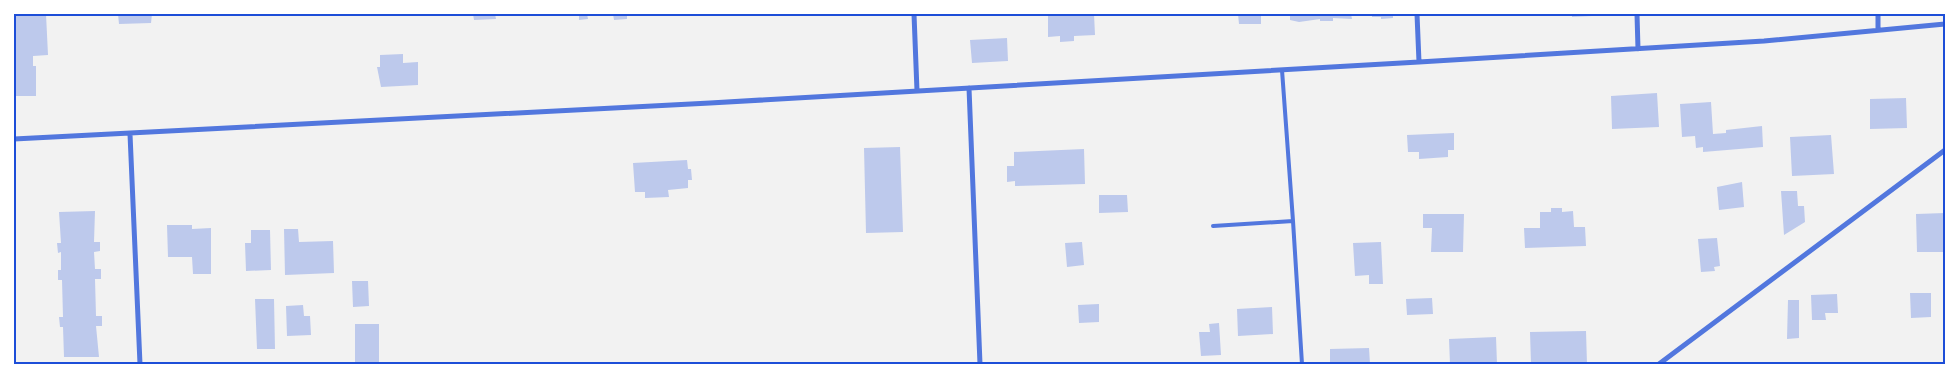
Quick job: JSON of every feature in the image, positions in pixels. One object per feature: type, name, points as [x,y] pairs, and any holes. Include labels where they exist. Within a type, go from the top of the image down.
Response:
[{"type":"street","points":[[914,14],[918,91]]},
{"type":"street","points":[[1417,14],[1419,62]]},
{"type":"street","points":[[1637,14],[1638,49]]},
{"type":"street","points":[[1878,14],[1878,29]]},
{"type":"street","points":[[14,139],[661,106],[1419,62],[1638,49],[1945,25]]},
{"type":"street","points":[[969,88],[980,364]]},
{"type":"street","points":[[130,134],[140,364]]},
{"type":"street","points":[[1659,364],[1945,150]]},
{"type":"lane","points":[[1282,70],[1302,364]]},
{"type":"lane","points":[[1213,226],[1293,221]]},
{"type":"building","points":[[14,14],[46,14],[48,55],[33,56],[33,66],[36,66],[36,96],[14,96]]},
{"type":"building","points":[[118,14],[152,14],[151,23],[119,24]]},
{"type":"building","points":[[473,14],[495,14],[496,19],[474,20]]},
{"type":"building","points":[[573,14],[587,14],[588,19],[579,20],[579,16],[573,16]]},
{"type":"building","points":[[613,14],[627,14],[627,19],[614,20]]},
{"type":"building","points":[[1048,14],[1094,14],[1095,35],[1074,36],[1074,41],[1060,42],[1060,36],[1048,37]]},
{"type":"building","points":[[1238,14],[1261,14],[1261,24],[1239,24]]},
{"type":"building","points":[[1290,14],[1351,14],[1352,19],[1333,18],[1333,21],[1320,21],[1320,19],[1299,22],[1290,20]]},
{"type":"building","points":[[1372,14],[1393,14],[1393,18],[1381,19],[1381,17],[1372,17]]},
{"type":"building","points":[[1572,14],[1592,14],[1592,16],[1572,17]]},
{"type":"building","points":[[1007,38],[1008,61],[972,63],[970,40]]},
{"type":"building","points":[[403,54],[403,63],[418,62],[418,85],[381,87],[377,67],[380,67],[380,55]]},
{"type":"building","points":[[1657,93],[1659,127],[1612,129],[1611,96]]},
{"type":"building","points":[[1906,98],[1907,128],[1870,129],[1870,99]]},
{"type":"building","points":[[1711,102],[1713,134],[1726,133],[1726,130],[1762,126],[1763,147],[1703,152],[1703,147],[1696,148],[1695,136],[1682,137],[1680,104]]},
{"type":"building","points":[[1454,133],[1454,150],[1448,150],[1448,157],[1419,159],[1419,152],[1408,152],[1407,135]]},
{"type":"building","points":[[1831,135],[1834,174],[1792,176],[1790,137]]},
{"type":"building","points":[[900,147],[903,232],[866,233],[864,148]]},
{"type":"building","points":[[1084,149],[1085,184],[1015,186],[1015,181],[1007,182],[1007,166],[1014,166],[1014,152]]},
{"type":"building","points":[[687,160],[688,169],[691,169],[692,180],[688,180],[688,188],[668,190],[669,197],[645,198],[645,192],[635,192],[633,163]]},
{"type":"building","points":[[1742,182],[1744,207],[1719,210],[1717,187]]},
{"type":"building","points":[[1781,191],[1797,191],[1798,206],[1804,206],[1805,222],[1784,235]]},
{"type":"building","points":[[1099,195],[1127,195],[1128,212],[1099,213]]},
{"type":"building","points":[[1551,208],[1562,208],[1562,212],[1573,211],[1574,227],[1585,227],[1586,246],[1525,248],[1524,228],[1540,228],[1540,212],[1551,212]]},
{"type":"building","points":[[95,211],[94,242],[100,242],[100,251],[94,252],[95,269],[101,269],[101,279],[95,279],[96,316],[102,316],[102,326],[96,326],[99,357],[64,357],[63,327],[60,327],[59,317],[63,317],[62,280],[58,280],[58,270],[61,270],[61,252],[58,253],[57,243],[61,243],[59,212]]},
{"type":"building","points":[[1945,213],[1945,252],[1917,252],[1916,214]]},
{"type":"building","points":[[1423,214],[1464,214],[1463,252],[1431,252],[1432,228],[1423,228]]},
{"type":"building","points":[[167,225],[192,225],[192,229],[211,228],[211,274],[193,274],[192,257],[168,257]]},
{"type":"building","points":[[284,229],[298,229],[299,242],[333,241],[334,273],[285,275]]},
{"type":"building","points":[[251,230],[270,230],[271,270],[246,271],[245,243],[251,243]]},
{"type":"building","points":[[1717,238],[1720,266],[1714,267],[1715,271],[1701,272],[1698,239]]},
{"type":"building","points":[[1082,242],[1084,265],[1067,267],[1065,243]]},
{"type":"building","points":[[1381,242],[1383,284],[1369,284],[1369,275],[1355,276],[1353,243]]},
{"type":"building","points":[[352,281],[368,281],[369,306],[353,307]]},
{"type":"building","points":[[1910,293],[1931,293],[1931,317],[1911,318]]},
{"type":"building","points":[[1837,294],[1838,313],[1825,313],[1826,320],[1812,320],[1811,295]]},
{"type":"building","points":[[1432,298],[1433,314],[1407,315],[1406,299]]},
{"type":"building","points":[[255,299],[274,299],[275,349],[257,349]]},
{"type":"building","points":[[1788,300],[1799,300],[1799,338],[1787,339]]},
{"type":"building","points":[[1099,304],[1099,322],[1079,323],[1078,305]]},
{"type":"building","points":[[303,305],[304,316],[310,316],[311,335],[287,336],[286,306]]},
{"type":"building","points":[[1272,307],[1273,334],[1238,336],[1237,309]]},
{"type":"building","points":[[1219,323],[1221,355],[1201,356],[1199,332],[1210,332],[1209,324]]},
{"type":"building","points":[[355,324],[379,324],[379,364],[355,364]]},
{"type":"building","points":[[1586,331],[1587,364],[1531,364],[1530,332]]},
{"type":"building","points":[[1496,337],[1497,364],[1450,364],[1449,339]]},
{"type":"building","points":[[1369,348],[1370,364],[1330,364],[1330,349]]}]
